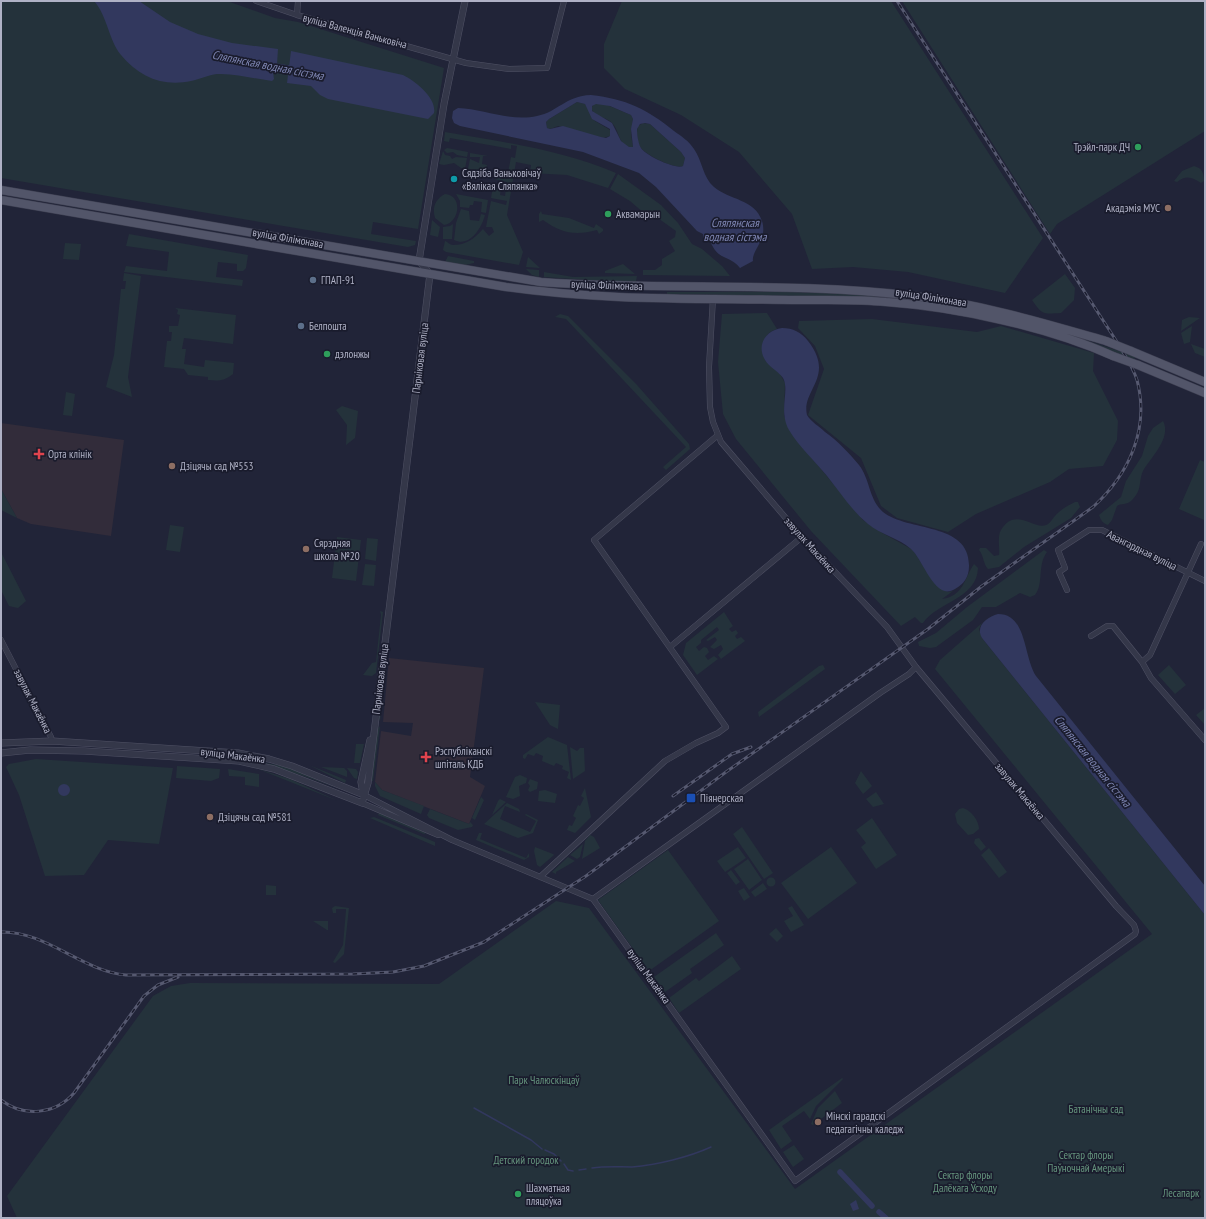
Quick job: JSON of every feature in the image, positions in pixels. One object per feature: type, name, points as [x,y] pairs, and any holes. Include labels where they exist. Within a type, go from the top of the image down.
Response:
[{"type":"main road","name":"вуліца Філімонава","points":[[1,190],[541,282],[603,286],[869,292],[934,298],[1025,318],[1106,341],[1205,382]]},
{"type":"main road","name":"вуліца Філімонава","points":[[1,200],[430,274],[563,294],[884,302],[930,306],[1044,332],[1138,365],[1205,393]]},
{"type":"main road","points":[[113,220],[114,209]]},
{"type":"main road","points":[[177,230],[179,220]]},
{"type":"main road","points":[[296,251],[298,241]]},
{"type":"main road","points":[[713,298],[714,288]]},
{"type":"street","name":"вуліца Валенція Ваньковіча","points":[[256,1],[297,15],[453,60],[509,69],[547,68],[564,1]]},
{"type":"street","points":[[297,15],[298,1]]},
{"type":"street","points":[[430,274],[419,261],[444,104],[465,1]]},
{"type":"street","name":"Парніковая вуліца","points":[[362,803],[368,783],[430,274]]},
{"type":"street","name":"завулак Макаёнка","points":[[713,298],[709,391],[711,414],[718,435],[729,453],[802,537],[887,627],[916,667],[1111,901],[1134,925],[1136,931],[1109,954],[795,1181]]},
{"type":"street","points":[[540,877],[665,761],[696,743],[718,734],[726,727],[594,540],[718,435]]},
{"type":"street","name":"Авангардная вуліца","points":[[1067,590],[1059,572],[1065,568],[1058,550],[1089,530],[1102,530],[1205,581]]},
{"type":"street","points":[[670,647],[802,537]]},
{"type":"street","points":[[1142,662],[1150,655],[1201,544]]},
{"type":"street","points":[[1091,636],[1107,626],[1113,626],[1142,662],[1151,678],[1205,740]]},
{"type":"street","name":"завулак Макаёнка","points":[[1,640],[51,737],[52,742]]},
{"type":"street","points":[[592,899],[880,693],[909,674],[916,667]]},
{"type":"street","name":"вуліца Макаёнка","points":[[1,743],[52,742],[225,752],[284,763],[310,772],[364,795],[448,838],[592,899],[795,1181]]},
{"type":"street","name":"вуліца Макаёнка","points":[[1,753],[30,750],[84,751],[239,761],[274,769],[362,803],[428,832],[448,838]]},
{"type":"street","points":[[225,752],[225,761]]},
{"type":"shaded area","points":[[1,423],[124,440],[111,536],[31,524],[17,518],[1,489]]},
{"type":"shaded area","name":"Рэспубліканскі шпіталь КДБ","points":[[389,658],[484,668],[470,777],[485,786],[469,824],[382,790],[375,782],[381,731],[411,736],[413,723],[383,722]]},
{"type":"green space","points":[[1,1],[227,1],[275,18],[298,22],[444,68],[418,229],[373,222],[371,234],[416,241],[415,245],[408,247],[1,178]]},
{"type":"green space","points":[[622,1],[891,1],[1043,238],[1005,293],[908,272],[853,267],[812,269],[792,214],[739,152],[681,115],[625,89],[604,68],[604,44]]},
{"type":"green space","points":[[902,1],[1205,1],[1205,131],[1057,224],[1050,234]]},
{"type":"green space","points":[[577,102],[585,104],[595,121],[610,130],[610,136],[603,138],[558,126],[550,129],[547,128],[546,122],[549,119]]},
{"type":"green space","points":[[594,104],[605,104],[631,115],[633,119],[631,134],[633,147],[629,148],[622,143],[614,125],[611,122],[592,111],[591,108]]},
{"type":"green space","points":[[643,123],[650,124],[681,152],[685,158],[683,166],[674,166],[661,161],[641,148],[637,131],[638,126]]},
{"type":"green space","points":[[445,132],[510,143],[575,158],[616,173],[608,188],[567,175],[530,173],[531,165],[516,162],[507,215],[523,252],[519,265],[446,252],[443,250],[445,241],[452,245],[458,245],[470,241],[483,229],[489,236],[494,232],[492,227],[486,227],[491,201],[506,205],[507,201],[491,198],[493,187],[501,189],[500,195],[505,196],[507,182],[494,179],[494,176],[507,178],[511,157],[515,158],[517,146],[511,145],[511,149],[450,138],[449,142],[444,141]]},
{"type":"green space","points":[[447,148],[468,152],[467,157],[457,155],[453,152],[447,153],[444,150]]},
{"type":"green space","points":[[443,151],[445,155],[450,156],[452,159],[456,157],[467,158],[465,169],[454,163],[444,165],[439,164]]},
{"type":"green space","points":[[470,153],[488,156],[483,156],[482,164],[487,165],[486,172],[468,169],[470,159],[479,163],[480,157],[470,157]]},
{"type":"green space","points":[[1194,166],[1202,171],[1204,181],[1201,183],[1195,179],[1183,178],[1177,182],[1174,181],[1182,171]]},
{"type":"green space","points":[[618,174],[661,205],[678,223],[692,244],[702,249],[722,266],[730,276],[643,275],[643,270],[655,270],[662,265],[662,259],[675,251],[669,241],[675,237],[676,231],[655,216],[651,219],[630,201],[610,189]]},
{"type":"green space","points":[[445,194],[455,199],[457,209],[456,215],[453,219],[444,225],[435,218],[434,207],[439,198]]},
{"type":"green space","points":[[456,194],[488,200],[486,213],[481,212],[482,202],[474,201],[473,205],[470,205],[469,208],[460,207],[460,201]]},
{"type":"green space","points":[[461,209],[469,211],[470,220],[479,221],[481,214],[485,215],[481,225],[474,235],[470,239],[460,242],[454,240],[456,223]]},
{"type":"green space","points":[[541,211],[542,214],[569,218],[594,228],[596,224],[603,229],[603,231],[599,234],[597,230],[582,233],[568,232],[556,228],[543,220],[539,222],[539,214]]},
{"type":"green space","points":[[432,220],[440,227],[438,237],[430,235]]},
{"type":"green space","points":[[453,224],[452,239],[443,239],[443,227]]},
{"type":"green space","points":[[129,234],[248,255],[246,268],[243,271],[237,271],[237,264],[218,262],[216,277],[243,280],[242,286],[124,272],[126,266],[167,271],[169,252],[126,246]]},
{"type":"green space","points":[[65,243],[81,244],[79,260],[63,259]]},
{"type":"green space","points":[[448,256],[474,261],[474,263],[465,265],[445,262]]},
{"type":"green space","points":[[528,257],[540,268],[526,267]]},
{"type":"green space","points":[[623,264],[635,274],[605,273],[605,271]]},
{"type":"green space","points":[[526,269],[539,270],[539,277],[532,275]]},
{"type":"green space","points":[[544,272],[573,277],[637,276],[636,281],[632,283],[544,277]]},
{"type":"green space","points":[[124,273],[141,276],[128,377],[132,397],[106,387],[114,355],[121,289],[125,289],[126,281],[123,281]]},
{"type":"green space","points":[[1065,274],[1075,288],[1074,300],[1061,313],[1047,313],[1041,311],[1032,300]]},
{"type":"green space","points":[[667,292],[830,293],[895,297],[927,301],[976,310],[1026,322],[1075,336],[1134,356],[1135,359],[1032,326],[864,297],[667,294]]},
{"type":"green space","points":[[175,308],[236,315],[233,344],[184,338],[182,349],[186,349],[184,364],[204,367],[205,360],[234,363],[233,374],[221,380],[208,380],[208,377],[188,375],[184,369],[164,367],[167,341],[171,341],[172,332],[169,332],[169,326],[178,326],[180,315],[177,314],[178,310]]},
{"type":"green space","points":[[767,313],[777,329],[772,331],[766,337],[764,345],[765,360],[780,374],[785,383],[784,416],[793,435],[863,520],[879,531],[913,550],[933,581],[948,592],[953,591],[942,599],[955,594],[959,590],[974,564],[978,568],[976,578],[971,587],[929,616],[923,623],[915,617],[901,626],[811,531],[736,439],[723,414],[718,362],[722,314]]},
{"type":"green space","points":[[560,314],[568,316],[637,385],[689,444],[690,449],[666,470],[663,467],[686,447],[566,319],[555,317]]},
{"type":"green space","points":[[1189,317],[1200,318],[1181,331],[1182,320]]},
{"type":"green space","points":[[872,319],[977,332],[1001,326],[1094,353],[1093,371],[1118,421],[1117,440],[1103,466],[1069,469],[1050,482],[976,514],[948,532],[897,518],[881,506],[861,458],[808,415],[824,369],[815,346],[798,328],[799,321]]},
{"type":"green space","points":[[1192,326],[1190,342],[1184,344],[1181,333]]},
{"type":"green space","points":[[1191,344],[1205,349],[1205,357],[1195,353]]},
{"type":"green space","points":[[66,392],[75,394],[72,416],[63,415]]},
{"type":"green space","points":[[342,406],[358,411],[355,438],[346,445],[347,425],[336,410]]},
{"type":"green space","points":[[1163,421],[1165,434],[1159,448],[1143,471],[1139,490],[1135,497],[1126,504],[1117,506],[1112,520],[1108,525],[1104,523],[1099,515],[1121,497],[1126,481],[1142,456],[1148,436],[1153,428]]},
{"type":"green space","points":[[1200,460],[1205,462],[1204,520],[1179,509]]},
{"type":"green space","points":[[1,489],[17,518],[1,510]]},
{"type":"green space","points":[[1075,502],[1078,502],[1080,507],[1071,518],[1024,547],[999,567],[988,569],[986,567],[979,550],[980,548],[986,548],[994,556],[999,555],[1000,533],[1006,523],[1018,519],[1036,525],[1046,525],[1050,523],[1061,510]]},
{"type":"green space","points":[[170,525],[184,527],[180,552],[166,550]]},
{"type":"green space","points":[[337,537],[361,540],[356,581],[332,578]]},
{"type":"green space","points":[[367,538],[378,539],[376,561],[365,559]]},
{"type":"green space","points":[[1044,550],[1047,552],[1042,563],[1038,591],[1035,595],[1030,597],[1020,593],[996,607],[982,607],[973,620],[936,647],[930,648],[919,646],[918,642],[936,633],[967,607]]},
{"type":"green space","points":[[1,552],[26,601],[18,608],[9,606],[1,590]]},
{"type":"green space","points":[[365,564],[376,565],[374,586],[362,585]]},
{"type":"green space","points":[[380,611],[383,612],[376,673],[372,676],[363,675],[372,663],[376,662],[381,615]]},
{"type":"green space","points":[[724,612],[733,626],[729,629],[732,632],[736,630],[738,633],[735,636],[737,639],[741,637],[745,641],[721,659],[718,655],[723,649],[721,645],[714,649],[710,647],[717,640],[715,637],[708,641],[706,640],[719,630],[717,627],[701,640],[701,643],[696,647],[699,651],[704,647],[707,648],[709,652],[705,656],[708,660],[714,656],[718,659],[697,675],[683,655],[686,643]]},
{"type":"green space","name":"Парк Чалюскінцаў","points":[[982,623],[979,629],[982,638],[1205,915],[1205,1218],[17,1218],[7,1196],[153,996],[171,986],[190,983],[439,984],[556,901],[589,908],[795,1189],[1152,934],[935,669],[940,660]]},
{"type":"green space","points":[[823,665],[825,669],[759,717],[758,712],[819,666]]},
{"type":"green space","points":[[1169,665],[1186,685],[1175,694],[1158,675]]},
{"type":"green space","points":[[385,677],[380,721],[379,718],[383,679]]},
{"type":"green space","points":[[535,702],[560,705],[558,729],[550,725]]},
{"type":"green space","points":[[1205,708],[1205,725],[1196,715]]},
{"type":"green space","points":[[380,726],[373,781],[371,781],[377,730]]},
{"type":"green space","points":[[548,737],[567,745],[571,780],[567,778],[569,772],[562,769],[563,766],[556,763],[554,766],[542,761],[543,756],[536,753],[534,756],[528,754],[525,759],[523,758],[523,755]]},
{"type":"green space","points":[[356,744],[364,744],[360,763],[354,763]]},
{"type":"green space","points":[[570,747],[577,751],[580,748],[584,748],[585,771],[573,779]]},
{"type":"green space","points":[[233,758],[284,766],[343,791],[316,780],[261,764]]},
{"type":"green space","points":[[36,759],[173,768],[159,844],[108,840],[84,875],[45,876],[19,795],[6,767],[9,764]]},
{"type":"green space","points":[[309,765],[346,780],[345,783]]},
{"type":"green space","points":[[177,766],[220,769],[219,778],[211,781],[176,778]]},
{"type":"green space","points":[[321,767],[344,768],[347,771],[347,777]]},
{"type":"green space","points":[[347,768],[356,769],[358,772],[357,779],[354,778]]},
{"type":"green space","points":[[228,769],[259,774],[259,787],[245,785],[245,777],[229,776]]},
{"type":"green space","points":[[258,769],[290,779],[338,801]]},
{"type":"green space","points":[[861,771],[872,786],[863,794],[855,783]]},
{"type":"green space","points":[[520,775],[527,778],[526,783],[519,786],[520,796],[513,799],[506,797],[515,777]]},
{"type":"green space","points":[[530,779],[538,782],[537,789],[530,792],[528,790],[530,786],[528,783]]},
{"type":"green space","points":[[375,782],[382,790],[424,806],[421,814],[380,796],[375,786]]},
{"type":"green space","points":[[585,788],[591,817],[575,833],[567,830],[569,825],[572,826],[576,818],[573,816],[578,805],[580,806],[584,798],[581,796]]},
{"type":"green space","points":[[545,790],[557,794],[555,803],[538,801],[539,791]]},
{"type":"green space","points":[[876,792],[884,804],[873,807],[866,799]]},
{"type":"green space","points":[[481,797],[484,800],[475,820],[472,818]]},
{"type":"green space","points":[[500,799],[506,802],[492,815],[498,801]]},
{"type":"green space","points":[[507,803],[519,809],[520,812],[505,806],[500,819],[530,832],[536,821],[525,815],[526,814],[538,820],[533,833],[518,838],[484,824]]},
{"type":"green space","points":[[963,808],[972,813],[978,823],[979,829],[973,834],[968,835],[957,823],[955,814],[959,809]]},
{"type":"green space","points":[[430,809],[469,824],[470,822],[473,825],[472,827],[458,830],[429,818],[427,815]]},
{"type":"green space","points":[[379,813],[426,833],[424,834],[378,815]]},
{"type":"green space","points":[[374,817],[435,842],[435,846],[370,818]]},
{"type":"green space","points":[[872,818],[897,855],[876,869],[861,847],[866,843],[856,830]]},
{"type":"green space","points":[[742,827],[773,873],[764,879],[733,834]]},
{"type":"green space","points":[[479,833],[482,833],[480,839],[526,858],[529,853],[529,857],[524,860],[476,840]]},
{"type":"green space","points":[[590,835],[594,837],[600,848],[582,859],[585,841]]},
{"type":"green space","points":[[979,838],[986,847],[981,851],[974,843],[975,839]]},
{"type":"green space","points":[[583,844],[580,857],[577,859],[570,855]]},
{"type":"green space","points":[[535,847],[554,855],[540,867],[537,865],[534,851]]},
{"type":"green space","points":[[738,847],[746,858],[725,872],[717,861]]},
{"type":"green space","points":[[831,847],[857,883],[808,919],[781,883]]},
{"type":"green space","points":[[989,848],[1007,872],[999,878],[981,855]]},
{"type":"green space","points":[[668,850],[719,921],[649,971],[598,900]]},
{"type":"green space","points":[[568,857],[575,861],[556,872],[556,874],[552,872]]},
{"type":"green space","points":[[748,859],[762,880],[749,890],[734,869]]},
{"type":"green space","points":[[731,870],[740,882],[736,885],[727,873]]},
{"type":"green space","points":[[769,878],[773,878],[775,882],[773,886],[769,886],[767,884],[767,880]]},
{"type":"green space","points":[[763,883],[767,889],[755,897],[751,892]]},
{"type":"green space","points":[[266,885],[276,886],[276,895],[266,895]]},
{"type":"green space","points":[[744,888],[750,897],[744,901],[738,891]]},
{"type":"green space","points":[[335,906],[349,908],[344,954],[335,963],[333,962],[343,945],[346,909],[336,909],[336,913],[333,913],[332,908]]},
{"type":"green space","points":[[792,906],[804,925],[791,932],[784,921],[793,916],[788,908]]},
{"type":"green space","points":[[313,921],[328,921],[328,930],[327,930]]},
{"type":"green space","points":[[776,928],[783,936],[777,942],[769,934]]},
{"type":"green space","points":[[716,933],[724,945],[690,969],[692,973],[665,992],[654,977]]},
{"type":"green space","points":[[732,956],[741,969],[679,1013],[669,998],[696,978],[699,981]]},
{"type":"green space","points":[[842,1078],[843,1079],[816,1106],[810,1119],[804,1111],[782,1126],[792,1141],[781,1149],[769,1130]]},
{"type":"green space","points":[[835,1091],[842,1103],[813,1125],[811,1124],[818,1108]]},
{"type":"green space","points":[[794,1145],[804,1159],[793,1167],[783,1152]]},
{"type":"water","points":[[94,1],[139,1],[170,22],[198,34],[232,43],[278,49],[277,64],[275,65],[276,68],[273,72],[274,79],[272,81],[238,75],[217,74],[181,83],[171,83],[152,78],[136,69],[121,55],[113,42],[99,7]]},
{"type":"water","points":[[291,51],[403,75],[413,81],[429,96],[434,107],[434,113],[428,119],[328,99],[320,95],[311,86],[287,83]]},
{"type":"water","name":"Сляпянская водная сістэма","points":[[591,95],[615,99],[636,106],[664,123],[687,141],[697,153],[710,183],[720,191],[748,204],[759,214],[762,221],[763,234],[754,253],[753,261],[740,268],[732,261],[719,254],[712,245],[709,237],[707,239],[703,239],[703,234],[697,231],[656,187],[639,173],[583,152],[460,126],[454,123],[452,118],[453,111],[458,108],[507,116],[537,116],[582,96]],"holes":[[[577,102],[585,104],[592,119],[610,129],[610,136],[606,138],[601,137],[563,126],[550,129],[547,128],[546,122],[549,119]],[[596,104],[610,106],[631,115],[633,119],[631,129],[633,147],[629,147],[621,141],[612,123],[592,111],[592,106]],[[640,124],[650,124],[681,152],[685,158],[683,166],[679,167],[668,164],[654,158],[644,151],[640,146],[637,136],[637,129]]]},
{"type":"water","points":[[782,328],[793,330],[803,335],[816,353],[819,364],[818,374],[806,406],[807,415],[813,422],[839,443],[859,465],[863,471],[875,502],[883,512],[907,523],[936,530],[949,535],[960,542],[967,552],[969,570],[967,577],[958,587],[948,591],[941,590],[935,585],[916,554],[911,549],[901,542],[873,528],[862,519],[793,436],[786,423],[784,415],[785,383],[783,378],[771,367],[762,354],[762,344],[767,335],[776,329]]},
{"type":"water","points":[[998,614],[1007,616],[1014,621],[1023,637],[1036,676],[1205,886],[1205,915],[982,638],[980,630],[983,623],[990,617]]},
{"type":"water","points":[[62,784],[66,784],[70,790],[66,796],[62,796],[58,792],[58,788]]},
{"type":"water","points":[[856,1200],[859,1209],[853,1211],[850,1204]]},
{"type":"waterway","name":"Сляпянская водная сістэма","points":[[268,65],[295,69]]},
{"type":"waterway","points":[[474,1108],[531,1140],[542,1149]]},
{"type":"waterway","points":[[592,1168],[632,1167],[652,1164],[683,1157],[711,1147]]},
{"type":"waterway","points":[[545,1150],[554,1154],[561,1161]]},
{"type":"waterway","points":[[564,1164],[568,1170],[573,1171]]},
{"type":"waterway","points":[[579,1170],[586,1169]]},
{"type":"waterway","points":[[840,1172],[872,1206]]},
{"type":"waterway","points":[[879,1212],[886,1218]]},
{"type":"railway","points":[[1,932],[17,933],[33,938],[49,944],[94,966],[110,972],[126,975],[353,974],[393,972],[424,966],[484,942],[586,876],[726,772],[928,629],[982,586],[1093,507],[1106,494],[1126,465],[1133,450],[1138,433],[1141,416],[1140,398],[1135,375],[1117,342],[897,1]]},
{"type":"railway","points":[[673,796],[732,754],[751,747]]},
{"type":"railway","points":[[1,1100],[10,1106],[29,1111],[49,1109],[67,1100],[74,1093],[144,996],[158,985],[178,977]]},
{"type":"place","name":"Трэйл-парк ДЧ","points":[[1138,147]]},
{"type":"place","name":"Сядзіба Ваньковічаў «Вялікая Сляпянка»","points":[[454,179]]},
{"type":"place","name":"Акадэмія МУС","points":[[1168,208]]},
{"type":"place","name":"Аквамарын","points":[[608,214]]},
{"type":"place","name":"ГПАП-91","points":[[313,280]]},
{"type":"place","name":"Белпошта","points":[[301,326]]},
{"type":"place","name":"дэлонжы","points":[[327,354]]},
{"type":"place","name":"Орта клінік","points":[[39,454]]},
{"type":"place","name":"Дзіцячы сад №553","points":[[172,466]]},
{"type":"place","name":"Сярэдняя школа №20","points":[[306,549]]},
{"type":"place","name":"Рэспубліканскі шпіталь КДБ","points":[[426,757]]},
{"type":"place","name":"Піянерская","points":[[691,798]]},
{"type":"place","name":"Дзіцячы сад №581","points":[[210,817]]},
{"type":"place","name":"Мінскі гарадскі педагагічны каледж","points":[[818,1122]]},
{"type":"place","name":"Шахматная пляцоўка","points":[[518,1194]]},
{"type":"park label","name":"Батанічны сад","points":[[1096,1109]]},
{"type":"park label","name":"Детский городок","points":[[526,1160]]},
{"type":"park label","name":"Сектар флоры Паўночнай Амерыкі","points":[[1086,1161]]},
{"type":"park label","name":"Сектар флоры Далёкага Ўсходу","points":[[965,1181]]},
{"type":"park label","name":"Лесапарк","points":[[1181,1193]]}]
